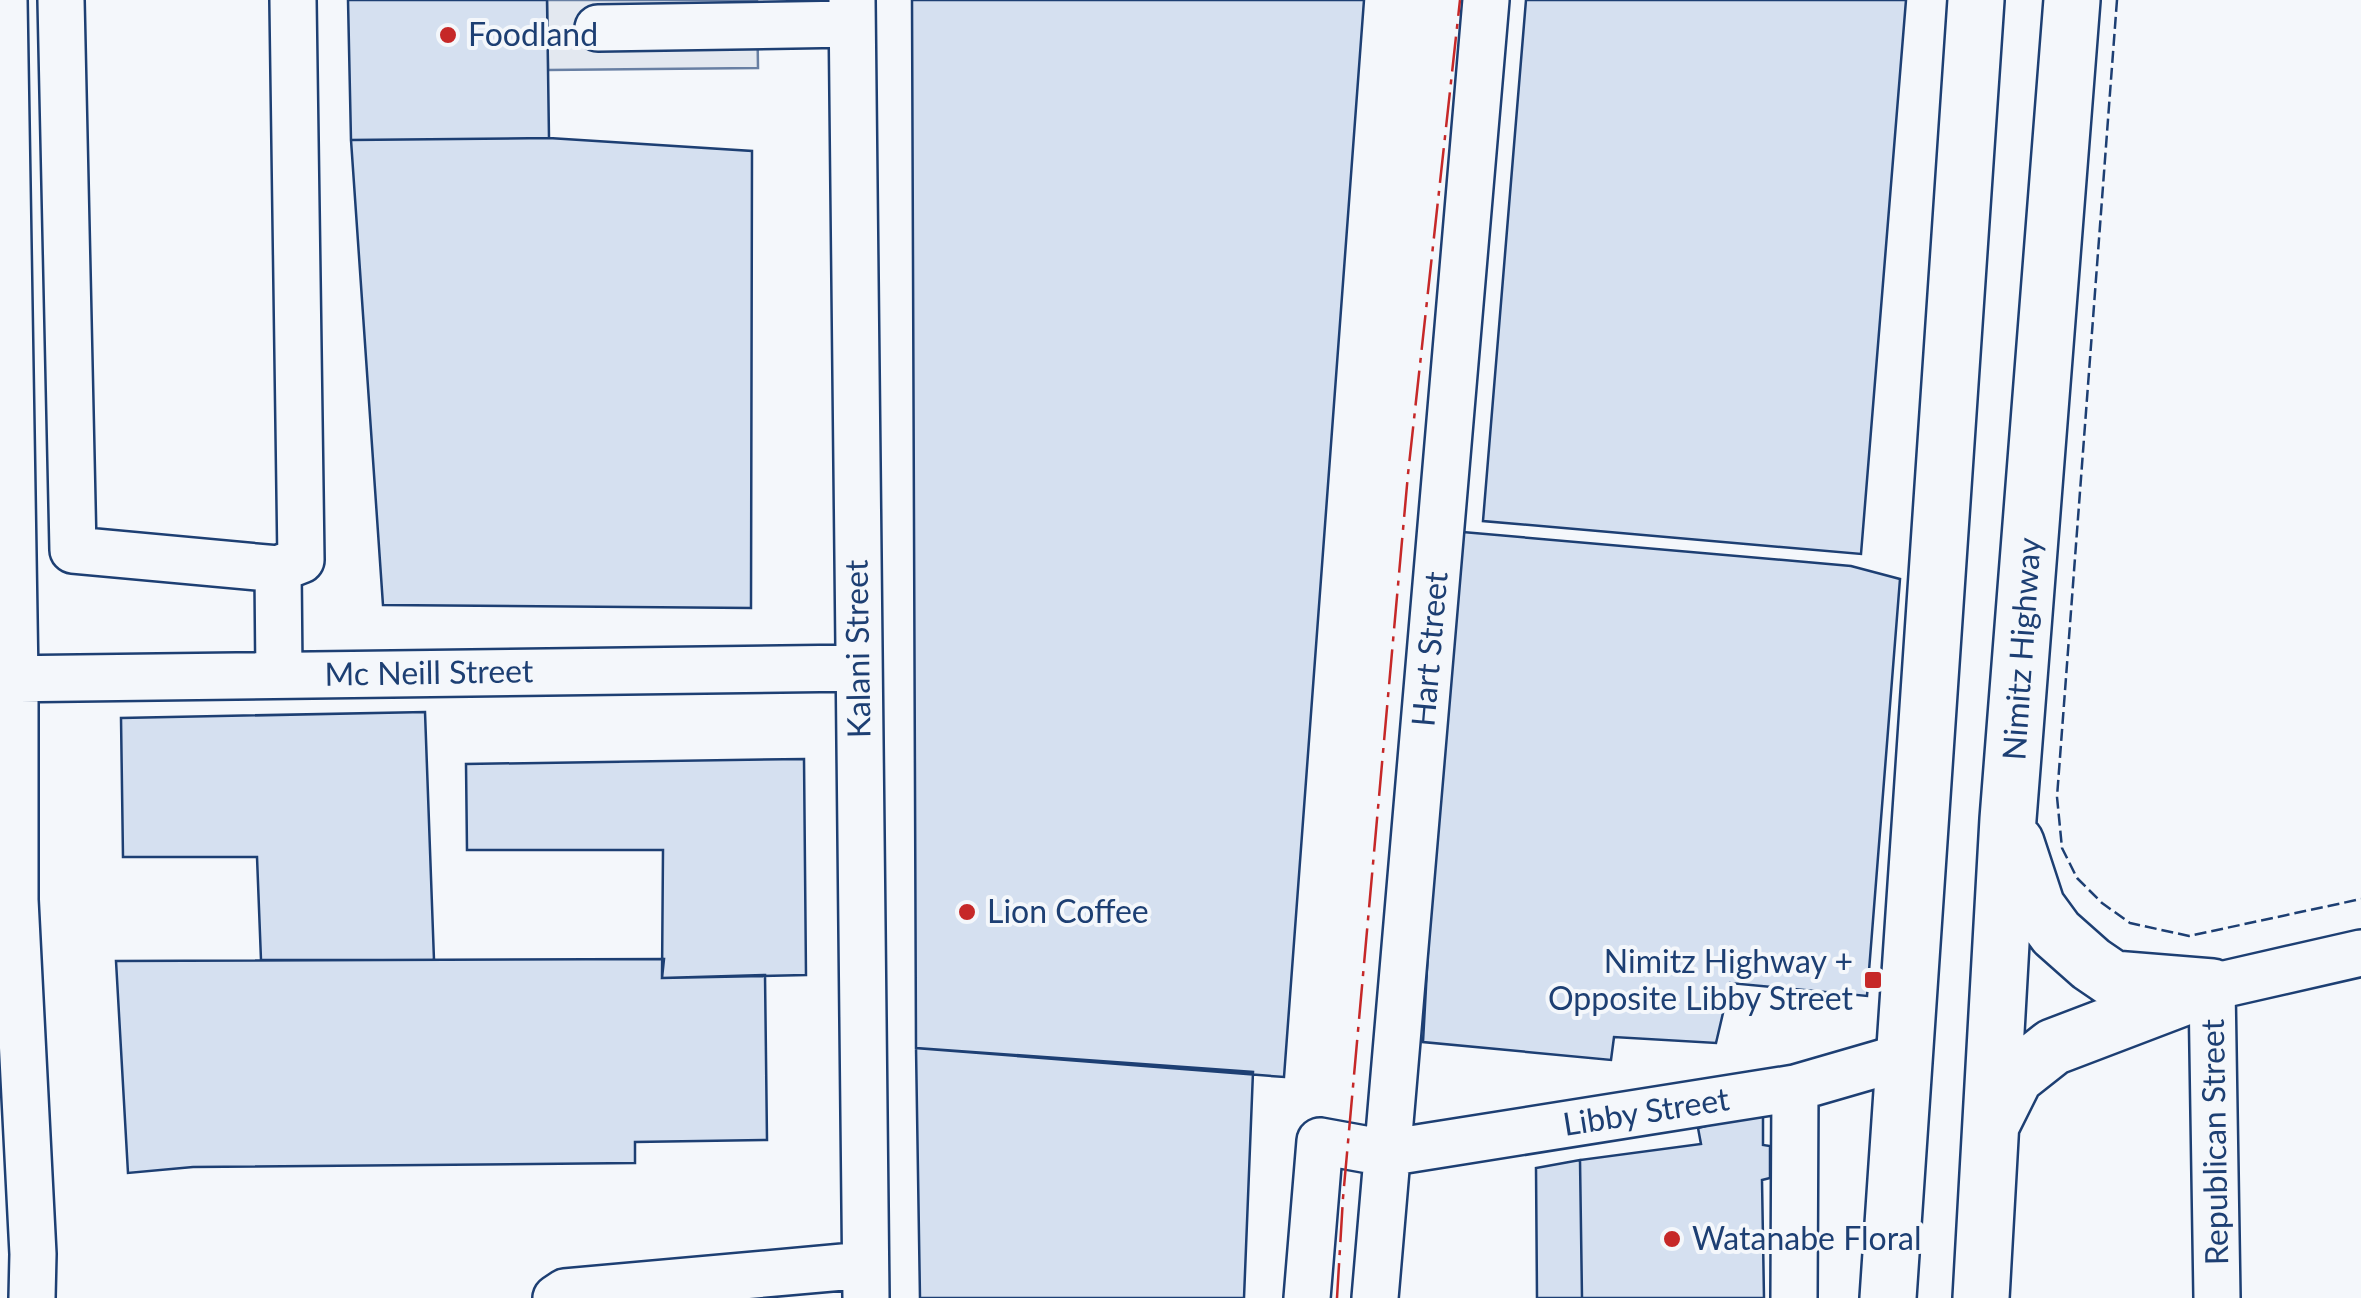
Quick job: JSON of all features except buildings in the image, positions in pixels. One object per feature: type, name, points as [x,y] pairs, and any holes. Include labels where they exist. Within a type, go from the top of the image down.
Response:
[{"type":"main road","points":[[1888,1298],[1976,0]]},
{"type":"main road","name":"Nimitz Highway","points":[[1981,1298],[2008,820],[2072,0]]},
{"type":"main road","points":[[2008,820],[2038,907],[2056,932],[2092,964],[2114,979],[2212,986]]},
{"type":"main road","points":[[1988,1130],[2015,1076],[2053,1047],[2212,986]]},
{"type":"street","points":[[32,1298],[15,1194],[8,900],[2,4],[70,2],[73,550],[278,568],[301,560],[292,0]]},
{"type":"street","name":"Hart Street","points":[[1375,1298],[1486,0]]},
{"type":"street","points":[[598,28],[852,12]]},
{"type":"street","name":"Kalani Street","points":[[852,12],[865,1282]]},
{"type":"street","points":[[278,568],[279,674]]},
{"type":"street","name":"Mc Neill Street","points":[[8,679],[858,668]]},
{"type":"street","points":[[2212,986],[2361,953]]},
{"type":"street","name":"Republican Street","points":[[2212,986],[2217,1298]]},
{"type":"street","name":"Libby Street","points":[[1306,1298],[1320,1141],[1386,1153],[1795,1088],[1902,1057]]},
{"type":"street","points":[[1794,1298],[1795,1088]]},
{"type":"street","points":[[556,1298],[564,1292],[865,1282]]},
{"type":"shaded area","points":[[547,0],[757,0],[758,68],[548,70]]},
{"type":"fence","points":[[2117,0],[2057,797],[2062,848],[2077,878],[2130,923],[2189,936],[2361,899]]},
{"type":"power","points":[[1337,1298],[1408,474],[1460,0]]},
{"type":"place","name":"Foodland","points":[[448,35]]},
{"type":"place","name":"Lion Coffee","points":[[967,912]]},
{"type":"place","name":"Nimitz Highway + Opposite Libby Street","points":[[1873,980]]},
{"type":"place","name":"Watanabe Floral","points":[[1672,1239]]}]
